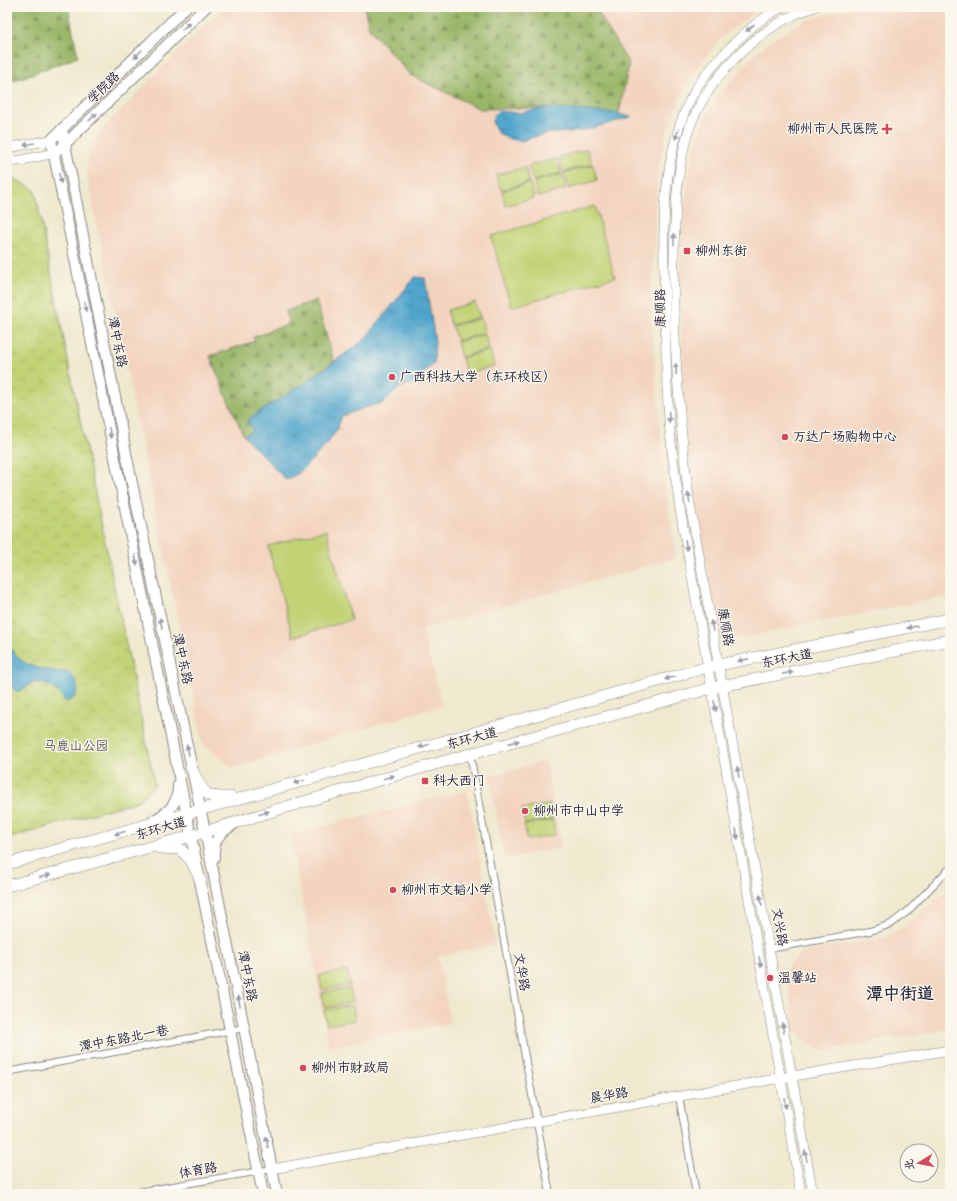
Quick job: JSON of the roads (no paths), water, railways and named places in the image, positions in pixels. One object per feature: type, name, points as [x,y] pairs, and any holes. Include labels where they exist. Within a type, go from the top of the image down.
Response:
[{"type":"highway","name":"东环大道","points":[[7,864],[713,666],[950,619]]},
{"type":"highway","name":"东环大道","points":[[7,886],[191,836],[470,754],[717,687],[950,640]]},
{"type":"highway","points":[[192,767],[200,787],[210,796],[220,798],[250,796]]},
{"type":"highway","points":[[143,849],[166,847],[180,849],[191,860],[201,881]]},
{"type":"main road","name":"学院路","points":[[51,140],[186,7]]},
{"type":"main road","name":"学院路","points":[[55,153],[206,7]]},
{"type":"main road","name":"康顺路","points":[[713,666],[680,509],[669,420],[664,254],[669,166],[674,142],[683,117],[694,91],[707,72],[751,27],[782,7]]},
{"type":"main road","name":"康顺路","points":[[713,666],[688,499],[677,394],[673,274],[675,214],[679,177],[686,139],[699,107],[714,83],[733,61],[757,38],[779,22],[814,7]]},
{"type":"main road","name":"潭中东路","points":[[62,129],[132,483],[192,767],[277,1194]]},
{"type":"main road","name":"潭中东路","points":[[51,140],[55,153],[263,1194]]},
{"type":"main road","points":[[7,148],[51,140]]},
{"type":"main road","points":[[7,163],[55,153]]},
{"type":"main road","name":"文兴路","points":[[713,666],[769,949],[813,1194]]},
{"type":"main road","name":"文兴路","points":[[717,687],[801,1194]]},
{"type":"main road","points":[[142,827],[166,813],[175,804],[178,792],[178,769]]},
{"type":"main road","points":[[214,876],[213,854],[216,838],[226,829],[243,820]]},
{"type":"main road","name":"晨华路","points":[[272,1169],[792,1076],[950,1050]]},
{"type":"street","name":"文华路","points":[[470,754],[550,1194]]},
{"type":"street","points":[[769,949],[870,931],[891,924],[908,911],[950,868]]},
{"type":"street","name":"潭中东路北一巷","points":[[7,1072],[244,1028]]},
{"type":"street","points":[[679,1096],[696,1194]]},
{"type":"street","name":"体育路","points":[[127,1194],[272,1169]]},
{"type":"water","points":[[545,108],[614,113],[631,117],[583,131],[544,134],[521,141],[510,139],[498,133],[492,122],[494,115],[499,111],[518,113]]},
{"type":"water","points":[[415,277],[425,278],[435,341],[434,364],[413,383],[399,388],[383,403],[342,416],[336,432],[317,455],[299,473],[286,480],[244,436],[253,430],[247,420],[306,382],[364,340]]},
{"type":"water","points":[[7,640],[12,650],[25,663],[40,669],[69,673],[73,676],[77,685],[76,694],[74,697],[66,702],[60,694],[53,689],[45,684],[37,682],[21,690],[15,691],[8,680],[7,674]]},
{"type":"place","name":"柳州市人民医院","points":[[887,129]]},
{"type":"place","name":"柳州东街","points":[[687,251]]},
{"type":"place","name":"广西科技大学（东环校区）","points":[[392,377]]},
{"type":"place","name":"万达广场购物中心","points":[[785,437]]},
{"type":"place","name":"科大西门","points":[[425,781]]},
{"type":"place","name":"柳州市中山中学","points":[[525,811]]},
{"type":"place","name":"柳州市文韬小学","points":[[393,890]]},
{"type":"place","name":"温馨站","points":[[770,978]]},
{"type":"place","name":"柳州市财政局","points":[[303,1068]]},
{"type":"district","name":"潭中街道","points":[[900,994]]},
{"type":"park label","name":"马鹿山公园","points":[[76,746]]}]
